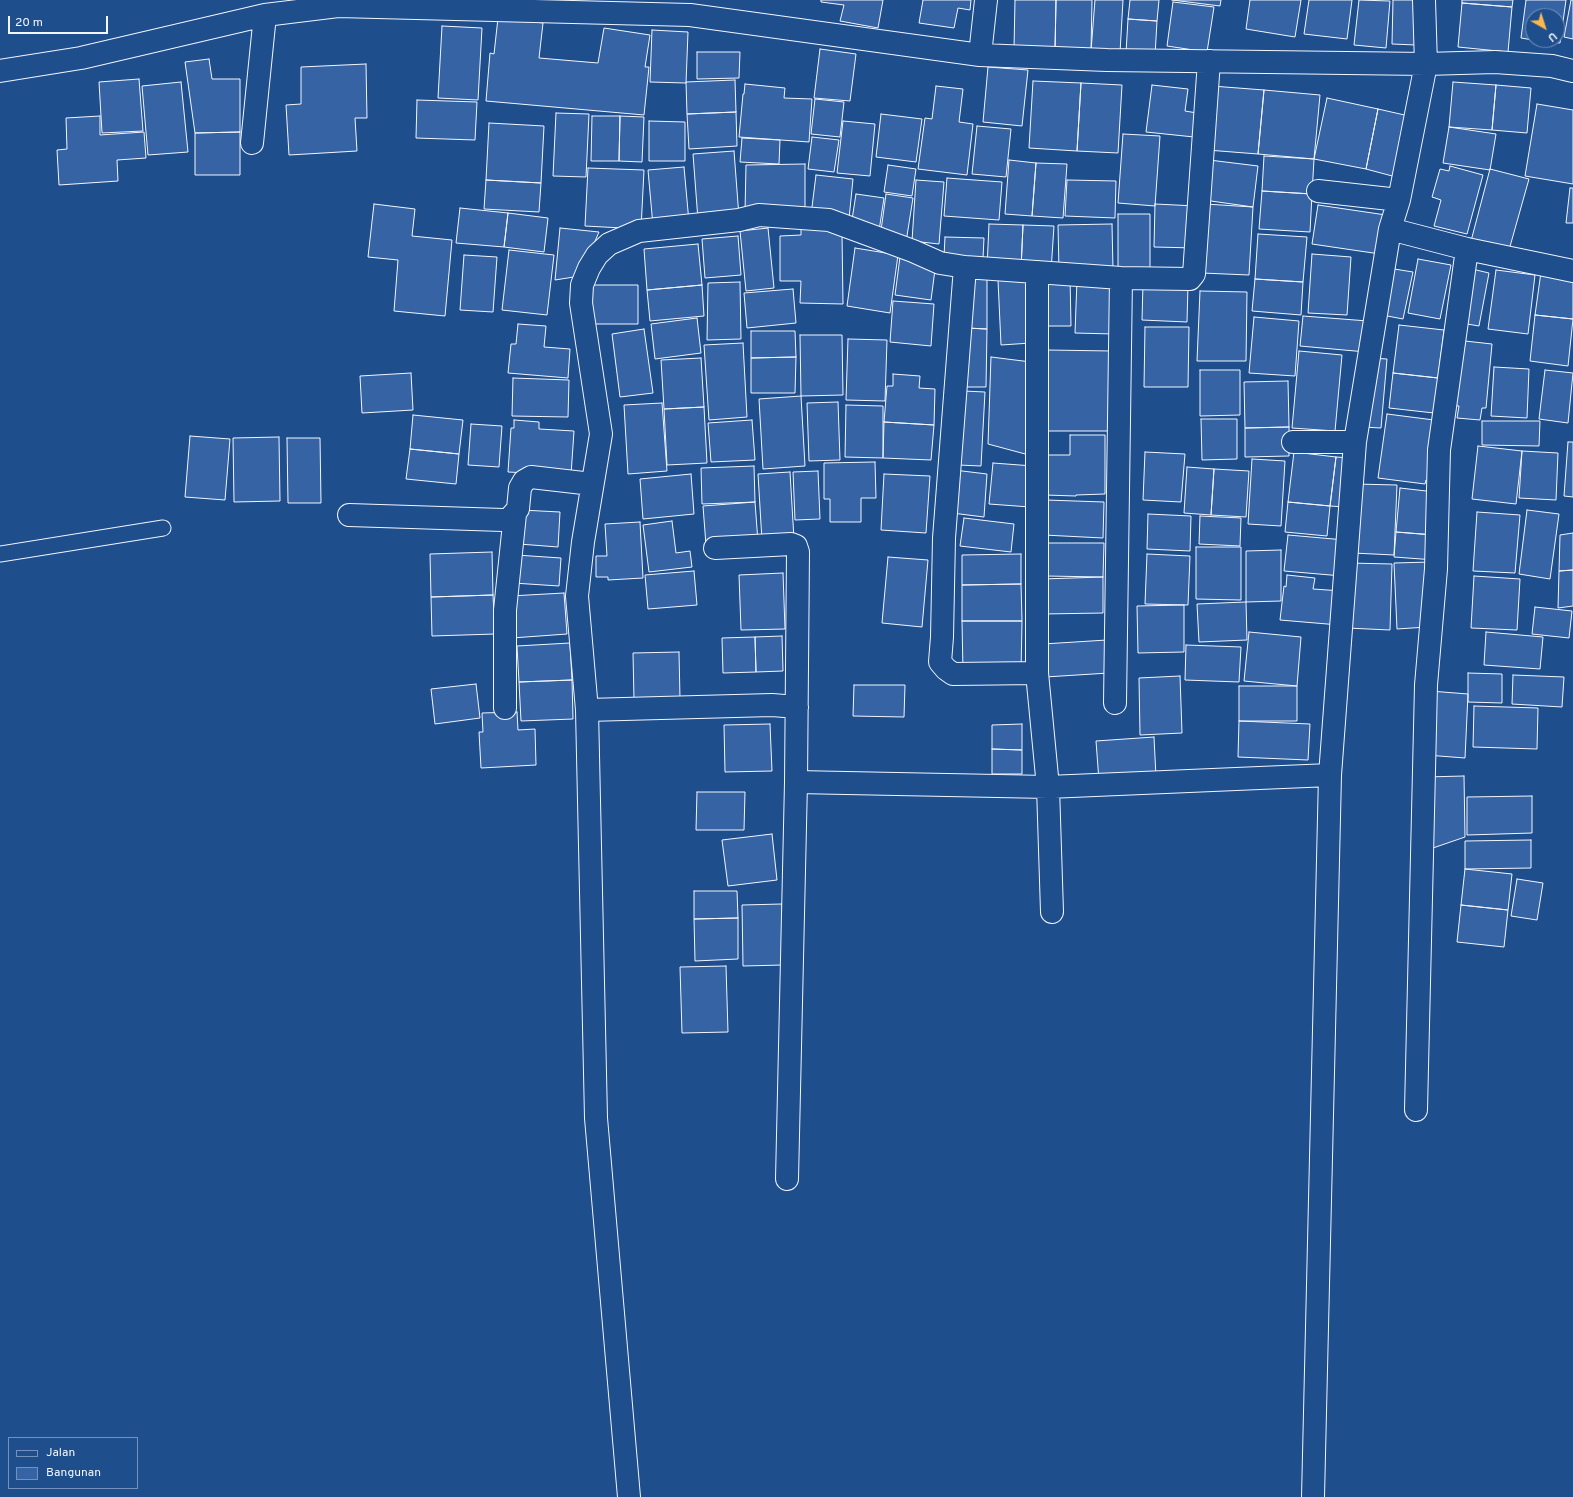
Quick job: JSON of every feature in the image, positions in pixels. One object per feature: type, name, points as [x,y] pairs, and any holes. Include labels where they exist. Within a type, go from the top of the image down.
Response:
[{"type":"street","points":[[980,55],[986,0]]},
{"type":"street","points":[[1313,1497],[1330,775],[1355,442],[1390,229],[1399,200],[1426,64],[1424,0]]},
{"type":"street","points":[[0,70],[81,58],[265,14],[339,3],[690,15],[980,55],[1107,60],[1426,64],[1495,62],[1552,66],[1573,71]]},
{"type":"street","points":[[252,143],[265,14]]},
{"type":"street","points":[[629,1497],[596,1118],[587,710],[577,596],[592,484],[601,434],[581,302],[582,285],[588,268],[596,255],[609,244],[639,231],[738,220],[760,215],[829,220],[913,251],[940,263],[965,267],[1121,278],[1186,279],[1194,276],[1209,61]]},
{"type":"street","points":[[1318,191],[1399,200]]},
{"type":"street","points":[[1390,229],[1467,249],[1573,271]]},
{"type":"street","points":[[1416,1110],[1426,685],[1436,569],[1439,450],[1467,249]]},
{"type":"street","points":[[965,267],[944,538],[940,662],[953,674],[1037,673]]},
{"type":"street","points":[[1036,272],[1037,673],[1048,787],[1052,912]]},
{"type":"street","points":[[1115,703],[1121,278]]},
{"type":"street","points":[[1293,442],[1355,442]]},
{"type":"street","points":[[349,515],[494,521],[510,519],[518,509],[520,488],[524,481],[531,477],[592,484]]},
{"type":"street","points":[[504,708],[505,610],[515,514]]},
{"type":"street","points":[[715,548],[793,544],[797,549],[796,782],[787,1179]]},
{"type":"street","points":[[587,710],[772,705],[797,707]]},
{"type":"street","points":[[796,782],[1048,787],[1330,775]]},
{"type":"lane","points":[[0,554],[163,528]]},
{"type":"building","points":[[821,0],[883,0],[878,28],[840,21],[844,5],[821,2]]},
{"type":"building","points":[[923,0],[971,0],[970,10],[958,8],[954,28],[919,23]]},
{"type":"building","points":[[1015,0],[1056,0],[1055,51],[1014,49]]},
{"type":"building","points":[[1056,0],[1092,0],[1091,52],[1055,51]]},
{"type":"building","points":[[1095,0],[1123,0],[1120,53],[1091,51]]},
{"type":"building","points":[[1130,0],[1159,0],[1157,21],[1128,19]]},
{"type":"building","points":[[1172,0],[1221,0],[1220,6]]},
{"type":"building","points":[[1250,0],[1301,0],[1295,37],[1246,29]]},
{"type":"building","points":[[1309,0],[1352,0],[1347,39],[1304,34]]},
{"type":"building","points":[[1359,0],[1390,1],[1386,48],[1354,45]]},
{"type":"building","points":[[1393,0],[1417,0],[1416,45],[1392,44]]},
{"type":"building","points":[[1462,0],[1513,0],[1512,7],[1462,3]]},
{"type":"building","points":[[1526,0],[1566,0],[1565,8],[1525,8],[1525,39],[1521,38]]},
{"type":"building","points":[[1571,0],[1573,0],[1573,39],[1565,37]]},
{"type":"building","points":[[1173,2],[1214,7],[1207,52],[1167,46]]},
{"type":"building","points":[[1462,3],[1512,7],[1508,52],[1458,47]]},
{"type":"building","points":[[498,18],[543,23],[539,58],[598,63],[604,28],[650,35],[645,67],[649,67],[644,115],[486,101],[490,53],[494,54]]},
{"type":"building","points":[[1128,19],[1157,21],[1155,56],[1126,53]]},
{"type":"building","points":[[442,26],[482,28],[478,100],[438,98]]},
{"type":"building","points":[[652,30],[688,32],[686,83],[650,82]]},
{"type":"building","points":[[820,49],[856,54],[850,101],[814,98]]},
{"type":"building","points":[[697,52],[740,52],[739,78],[697,79]]},
{"type":"building","points":[[209,59],[212,79],[240,79],[240,132],[195,133],[185,62]]},
{"type":"building","points":[[366,64],[367,118],[355,118],[357,151],[289,155],[286,105],[301,104],[301,67]]},
{"type":"building","points":[[988,67],[1028,70],[1022,126],[983,122]]},
{"type":"building","points":[[139,79],[143,131],[102,133],[99,82]]},
{"type":"building","points":[[735,80],[736,112],[687,114],[686,82]]},
{"type":"building","points":[[1033,81],[1081,83],[1077,151],[1029,148]]},
{"type":"building","points":[[181,82],[188,152],[148,155],[142,86]]},
{"type":"building","points":[[1453,82],[1496,85],[1492,130],[1449,127]]},
{"type":"building","points":[[1081,83],[1122,85],[1118,153],[1077,151]]},
{"type":"building","points":[[745,84],[785,88],[784,98],[812,99],[809,142],[739,137]]},
{"type":"building","points":[[1152,85],[1188,89],[1185,111],[1197,113],[1194,137],[1146,132]]},
{"type":"building","points":[[1496,85],[1531,88],[1527,133],[1492,130]]},
{"type":"building","points":[[936,86],[963,89],[959,122],[973,124],[967,175],[918,169],[925,118],[932,119]]},
{"type":"building","points":[[1212,86],[1264,90],[1258,154],[1207,150]]},
{"type":"building","points":[[1264,90],[1320,95],[1314,159],[1258,154]]},
{"type":"building","points":[[1327,98],[1378,109],[1366,169],[1314,159]]},
{"type":"building","points":[[815,99],[844,102],[840,137],[811,134]]},
{"type":"building","points":[[417,100],[477,102],[475,140],[416,138]]},
{"type":"building","points":[[1537,104],[1573,110],[1573,184],[1525,176]]},
{"type":"building","points":[[1378,109],[1409,116],[1396,177],[1366,169]]},
{"type":"building","points":[[736,112],[737,146],[689,149],[687,114]]},
{"type":"building","points":[[556,113],[589,114],[586,177],[553,176]]},
{"type":"building","points":[[881,114],[922,119],[916,162],[876,157]]},
{"type":"building","points":[[100,116],[100,135],[144,132],[146,158],[117,160],[118,181],[59,185],[57,150],[67,149],[66,118]]},
{"type":"building","points":[[592,116],[620,116],[619,161],[591,161]]},
{"type":"building","points":[[620,116],[644,117],[642,162],[619,161]]},
{"type":"building","points":[[649,121],[685,122],[685,161],[649,161]]},
{"type":"building","points":[[843,121],[875,124],[870,176],[837,173]]},
{"type":"building","points":[[489,123],[544,126],[541,183],[486,180]]},
{"type":"building","points":[[977,126],[1011,129],[1006,177],[972,174]]},
{"type":"building","points":[[1449,127],[1496,134],[1490,170],[1443,163]]},
{"type":"building","points":[[240,132],[240,175],[195,175],[195,133]]},
{"type":"building","points":[[1123,134],[1160,136],[1155,206],[1118,203]]},
{"type":"building","points":[[812,137],[839,140],[834,172],[808,169]]},
{"type":"building","points":[[742,138],[780,140],[779,164],[740,162]]},
{"type":"building","points":[[734,151],[739,217],[698,220],[693,154]]},
{"type":"building","points":[[1264,156],[1314,159],[1312,194],[1262,191]]},
{"type":"building","points":[[1009,160],[1036,163],[1032,216],[1005,214]]},
{"type":"building","points":[[1209,160],[1258,166],[1253,207],[1204,200]]},
{"type":"building","points":[[1036,163],[1067,164],[1063,218],[1032,216]]},
{"type":"building","points":[[805,164],[805,211],[745,212],[746,165]]},
{"type":"building","points":[[888,165],[916,169],[912,196],[884,192]]},
{"type":"building","points":[[1450,166],[1483,175],[1467,234],[1434,226],[1441,200],[1432,197],[1440,169],[1449,171]]},
{"type":"building","points":[[684,167],[689,222],[653,226],[648,170]]},
{"type":"building","points":[[588,168],[644,170],[641,229],[585,226]]},
{"type":"building","points":[[1490,169],[1529,179],[1509,250],[1471,241]]},
{"type":"building","points":[[816,175],[853,179],[849,219],[811,215]]},
{"type":"building","points":[[947,178],[1002,182],[999,220],[944,216]]},
{"type":"building","points":[[486,180],[541,183],[539,212],[484,209]]},
{"type":"building","points":[[916,180],[944,182],[939,244],[912,241]]},
{"type":"building","points":[[1067,180],[1116,181],[1115,218],[1065,216]]},
{"type":"building","points":[[1570,188],[1573,188],[1573,223],[1566,223]]},
{"type":"building","points":[[1262,191],[1312,194],[1310,232],[1259,229]]},
{"type":"building","points":[[856,194],[884,198],[879,231],[851,226]]},
{"type":"building","points":[[886,194],[913,198],[906,242],[880,238]]},
{"type":"building","points":[[374,204],[415,209],[412,236],[452,240],[445,316],[394,311],[398,260],[368,257]]},
{"type":"building","points":[[1155,204],[1196,206],[1195,248],[1154,247]]},
{"type":"building","points":[[1205,204],[1253,207],[1249,275],[1202,273]]},
{"type":"building","points":[[1318,205],[1386,215],[1380,254],[1312,244]]},
{"type":"building","points":[[460,208],[508,213],[504,247],[456,243]]},
{"type":"building","points":[[508,213],[548,218],[544,252],[504,247]]},
{"type":"building","points":[[1118,214],[1150,214],[1150,274],[1118,275]]},
{"type":"building","points":[[801,223],[842,234],[843,304],[800,303],[801,281],[780,281],[780,236],[801,235]]},
{"type":"building","points":[[989,224],[1023,225],[1021,269],[987,268]]},
{"type":"building","points":[[1112,224],[1113,270],[1059,271],[1058,225]]},
{"type":"building","points":[[1023,225],[1054,226],[1051,271],[1021,269]]},
{"type":"building","points":[[560,228],[599,232],[580,276],[555,280]]},
{"type":"building","points":[[768,228],[774,288],[746,291],[740,231]]},
{"type":"building","points":[[1258,234],[1307,237],[1303,282],[1255,279]]},
{"type":"building","points":[[738,236],[741,275],[705,278],[702,239]]},
{"type":"building","points":[[945,237],[984,238],[983,258],[944,257]]},
{"type":"building","points":[[698,244],[702,285],[647,290],[644,249]]},
{"type":"building","points":[[855,248],[898,255],[890,313],[847,306]]},
{"type":"building","points":[[509,250],[554,255],[547,315],[502,310]]},
{"type":"building","points":[[1312,254],[1351,257],[1347,315],[1308,313]]},
{"type":"building","points":[[464,255],[497,257],[493,312],[460,310]]},
{"type":"building","points":[[900,257],[936,262],[931,300],[895,295]]},
{"type":"building","points":[[1418,259],[1451,265],[1440,319],[1408,313]]},
{"type":"building","points":[[1388,268],[1413,272],[1403,319],[1377,314]]},
{"type":"building","points":[[1472,269],[1489,273],[1479,326],[1461,323]]},
{"type":"building","points":[[1496,270],[1535,275],[1528,334],[1488,329]]},
{"type":"building","points":[[1541,272],[1573,276],[1573,319],[1535,315]]},
{"type":"building","points":[[1043,277],[1070,277],[1071,326],[1044,326]]},
{"type":"building","points":[[1028,278],[1031,343],[1001,345],[998,280]]},
{"type":"building","points":[[966,279],[987,279],[987,329],[966,328]]},
{"type":"building","points":[[1255,279],[1303,282],[1301,315],[1252,311]]},
{"type":"building","points":[[1077,280],[1115,281],[1113,334],[1075,333]]},
{"type":"building","points":[[740,282],[741,339],[707,340],[708,283]]},
{"type":"building","points":[[1143,283],[1188,285],[1187,322],[1142,320]]},
{"type":"building","points":[[583,285],[638,285],[638,324],[588,324]]},
{"type":"building","points":[[702,285],[704,316],[650,321],[647,290]]},
{"type":"building","points":[[793,289],[796,323],[747,328],[744,293]]},
{"type":"building","points":[[1200,291],[1247,292],[1246,361],[1197,361]]},
{"type":"building","points":[[893,301],[934,304],[931,346],[890,342]]},
{"type":"building","points":[[1535,315],[1573,319],[1568,366],[1530,361]]},
{"type":"building","points":[[1303,316],[1368,321],[1366,352],[1300,346]]},
{"type":"building","points":[[1254,317],[1299,321],[1295,376],[1249,373]]},
{"type":"building","points":[[697,318],[701,353],[655,359],[651,324]]},
{"type":"building","points":[[518,324],[546,326],[544,347],[570,349],[568,378],[508,373],[511,344],[516,344]]},
{"type":"building","points":[[1399,325],[1444,330],[1438,378],[1393,373]]},
{"type":"building","points":[[1145,327],[1189,327],[1188,387],[1144,387]]},
{"type":"building","points":[[966,328],[987,329],[986,387],[965,387]]},
{"type":"building","points":[[644,329],[653,393],[620,397],[612,334]]},
{"type":"building","points":[[751,331],[795,331],[796,357],[751,358]]},
{"type":"building","points":[[800,335],[842,335],[843,395],[801,396]]},
{"type":"building","points":[[848,339],[887,340],[885,401],[846,400]]},
{"type":"building","points":[[1456,340],[1492,344],[1486,408],[1482,408],[1480,420],[1457,418],[1459,406],[1449,405]]},
{"type":"building","points":[[743,343],[747,417],[709,420],[704,345]]},
{"type":"building","points":[[1047,350],[1112,351],[1111,431],[1046,431]]},
{"type":"building","points":[[1299,351],[1342,355],[1335,431],[1292,428]]},
{"type":"building","points":[[796,357],[795,393],[751,393],[751,358]]},
{"type":"building","points":[[991,357],[1031,362],[1029,455],[988,444]]},
{"type":"building","points":[[701,358],[704,407],[664,409],[661,360]]},
{"type":"building","points":[[1370,358],[1387,359],[1381,428],[1363,427]]},
{"type":"building","points":[[1494,367],[1529,369],[1527,418],[1491,416]]},
{"type":"building","points":[[1200,370],[1240,370],[1240,415],[1200,416]]},
{"type":"building","points":[[1545,370],[1573,373],[1568,423],[1539,419]]},
{"type":"building","points":[[411,373],[413,410],[362,413],[360,376]]},
{"type":"building","points":[[1393,373],[1438,378],[1434,413],[1389,408]]},
{"type":"building","points":[[893,374],[920,376],[919,388],[935,389],[934,425],[884,422],[887,386],[893,386]]},
{"type":"building","points":[[513,378],[569,380],[568,417],[512,416]]},
{"type":"building","points":[[1288,381],[1289,427],[1245,428],[1244,382]]},
{"type":"building","points":[[963,391],[985,392],[981,466],[958,465]]},
{"type":"building","points":[[801,396],[805,466],[763,469],[759,399]]},
{"type":"building","points":[[838,402],[840,460],[809,461],[807,403]]},
{"type":"building","points":[[662,403],[667,471],[628,474],[624,405]]},
{"type":"building","points":[[846,405],[883,406],[883,458],[845,457]]},
{"type":"building","points":[[704,407],[707,463],[667,465],[664,409]]},
{"type":"building","points":[[1387,414],[1434,420],[1432,482],[1426,480],[1425,484],[1378,478]]},
{"type":"building","points":[[413,415],[463,420],[459,454],[410,449]]},
{"type":"building","points":[[1201,419],[1237,419],[1237,459],[1202,460]]},
{"type":"building","points":[[514,420],[539,422],[539,429],[574,431],[571,475],[508,472],[511,428],[514,428]]},
{"type":"building","points":[[752,420],[755,460],[711,462],[708,423]]},
{"type":"building","points":[[1482,421],[1540,421],[1539,446],[1482,445]]},
{"type":"building","points":[[884,422],[934,425],[931,460],[883,458]]},
{"type":"building","points":[[471,424],[502,426],[499,467],[468,465]]},
{"type":"building","points":[[1289,427],[1289,456],[1245,457],[1245,428]]},
{"type":"building","points":[[1070,435],[1105,435],[1105,494],[1076,496],[1045,495],[1047,455],[1070,455]]},
{"type":"building","points":[[190,436],[230,439],[225,500],[185,497]]},
{"type":"building","points":[[279,437],[280,501],[234,502],[233,438]]},
{"type":"building","points":[[287,438],[320,438],[321,503],[288,503]]},
{"type":"building","points":[[1568,442],[1573,442],[1573,497],[1564,496]]},
{"type":"building","points":[[1478,446],[1522,451],[1516,504],[1472,499]]},
{"type":"building","points":[[410,449],[459,454],[456,484],[406,479]]},
{"type":"building","points":[[1522,451],[1558,453],[1556,500],[1519,498]]},
{"type":"building","points":[[1145,452],[1185,454],[1181,502],[1143,500]]},
{"type":"building","points":[[1294,452],[1336,457],[1330,506],[1288,502]]},
{"type":"building","points":[[1336,457],[1351,458],[1345,507],[1330,506]]},
{"type":"building","points":[[1252,459],[1285,461],[1281,526],[1248,524]]},
{"type":"building","points":[[875,462],[876,498],[861,498],[861,522],[830,522],[830,499],[824,499],[824,463]]},
{"type":"building","points":[[993,463],[1033,466],[1030,507],[989,504]]},
{"type":"building","points":[[754,466],[755,502],[702,504],[701,468]]},
{"type":"building","points":[[1187,467],[1214,469],[1211,515],[1184,513]]},
{"type":"building","points":[[1214,469],[1249,471],[1246,517],[1211,515]]},
{"type":"building","points":[[954,470],[987,474],[984,517],[952,513]]},
{"type":"building","points":[[818,471],[820,519],[795,520],[793,472]]},
{"type":"building","points":[[790,472],[794,539],[762,541],[758,474]]},
{"type":"building","points":[[691,474],[694,514],[643,519],[640,479]]},
{"type":"building","points":[[884,474],[930,476],[926,533],[881,530]]},
{"type":"building","points":[[1355,484],[1397,485],[1394,555],[1353,553]]},
{"type":"building","points":[[1400,488],[1435,492],[1434,535],[1396,532]]},
{"type":"building","points":[[1046,500],[1104,502],[1103,538],[1044,535]]},
{"type":"building","points":[[755,502],[758,542],[706,545],[703,506]]},
{"type":"building","points":[[1288,502],[1330,506],[1327,536],[1285,532]]},
{"type":"building","points":[[521,510],[560,512],[558,547],[519,544]]},
{"type":"building","points":[[1527,510],[1559,514],[1550,579],[1519,574]]},
{"type":"building","points":[[1477,512],[1520,515],[1515,573],[1473,571]]},
{"type":"building","points":[[1148,514],[1191,516],[1190,551],[1147,549]]},
{"type":"building","points":[[1200,516],[1241,518],[1240,546],[1199,544]]},
{"type":"building","points":[[964,518],[1014,524],[1011,552],[960,546]]},
{"type":"building","points":[[672,521],[676,553],[690,551],[692,567],[649,572],[643,525]]},
{"type":"building","points":[[640,522],[643,578],[608,580],[608,577],[596,577],[596,556],[607,556],[605,524]]},
{"type":"building","points":[[1396,532],[1434,535],[1435,560],[1394,557]]},
{"type":"building","points":[[1573,533],[1573,570],[1559,571],[1560,535]]},
{"type":"building","points":[[1288,535],[1345,540],[1342,576],[1284,571]]},
{"type":"building","points":[[1047,543],[1104,543],[1103,577],[1046,576]]},
{"type":"building","points":[[1196,547],[1241,547],[1241,600],[1196,599]]},
{"type":"building","points":[[1281,550],[1281,601],[1246,602],[1246,551]]},
{"type":"building","points":[[492,552],[493,595],[431,597],[430,554]]},
{"type":"building","points":[[1021,554],[1021,584],[962,585],[962,555]]},
{"type":"building","points":[[1147,554],[1190,556],[1188,605],[1145,604]]},
{"type":"building","points":[[516,555],[561,558],[559,586],[513,583]]},
{"type":"building","points":[[888,557],[928,560],[922,627],[882,623]]},
{"type":"building","points":[[1431,562],[1427,627],[1397,629],[1394,563]]},
{"type":"building","points":[[1349,563],[1392,564],[1390,630],[1347,628]]},
{"type":"building","points":[[1573,570],[1573,606],[1558,608],[1559,571]]},
{"type":"building","points":[[694,571],[697,605],[648,609],[645,575]]},
{"type":"building","points":[[783,573],[785,629],[741,630],[739,575]]},
{"type":"building","points":[[1287,575],[1315,578],[1313,589],[1342,591],[1339,625],[1280,620],[1284,586],[1286,587]]},
{"type":"building","points":[[1474,576],[1520,579],[1517,630],[1471,628]]},
{"type":"building","points":[[1103,577],[1103,613],[1043,614],[1042,579]]},
{"type":"building","points":[[1021,584],[1022,621],[962,621],[962,585]]},
{"type":"building","points":[[564,593],[567,634],[512,638],[510,596]]},
{"type":"building","points":[[493,595],[495,634],[432,636],[431,597]]},
{"type":"building","points":[[1246,602],[1247,640],[1199,642],[1197,604]]},
{"type":"building","points":[[1184,605],[1184,652],[1138,653],[1137,606]]},
{"type":"building","points":[[1535,607],[1572,611],[1569,638],[1532,634]]},
{"type":"building","points":[[962,621],[1022,621],[1021,672],[963,672]]},
{"type":"building","points":[[1249,632],[1301,637],[1297,686],[1244,681]]},
{"type":"building","points":[[1486,632],[1543,637],[1540,669],[1484,665]]},
{"type":"building","points":[[782,636],[783,671],[756,672],[755,637]]},
{"type":"building","points":[[755,637],[756,672],[723,673],[722,638]]},
{"type":"building","points":[[1107,640],[1109,673],[1045,677],[1043,644]]},
{"type":"building","points":[[570,643],[572,680],[519,682],[517,646]]},
{"type":"building","points":[[1186,645],[1241,647],[1239,682],[1185,680]]},
{"type":"building","points":[[679,652],[680,699],[634,700],[633,653]]},
{"type":"building","points":[[1468,673],[1502,674],[1502,703],[1468,702]]},
{"type":"building","points":[[1513,675],[1564,677],[1562,707],[1512,704]]},
{"type":"building","points":[[1180,676],[1182,733],[1140,735],[1139,678]]},
{"type":"building","points":[[572,680],[573,719],[521,721],[519,682]]},
{"type":"building","points":[[476,684],[480,718],[435,724],[431,689]]},
{"type":"building","points":[[854,685],[905,685],[904,717],[853,716]]},
{"type":"building","points":[[1239,686],[1297,686],[1297,721],[1239,721]]},
{"type":"building","points":[[1430,691],[1468,694],[1465,758],[1426,755]]},
{"type":"building","points":[[1474,706],[1538,708],[1537,749],[1473,747]]},
{"type":"building","points":[[517,712],[518,730],[535,729],[536,765],[481,768],[479,732],[483,732],[482,713]]},
{"type":"building","points":[[1239,721],[1310,724],[1308,760],[1238,757]]},
{"type":"building","points":[[770,724],[772,771],[725,772],[724,725]]},
{"type":"building","points":[[1022,724],[1022,750],[992,749],[992,725]]},
{"type":"building","points":[[1154,737],[1156,777],[1099,781],[1096,741]]},
{"type":"building","points":[[992,749],[1022,750],[1022,774],[992,774]]},
{"type":"building","points":[[1464,776],[1465,837],[1430,849],[1425,777]]},
{"type":"building","points":[[697,792],[745,792],[744,830],[696,830]]},
{"type":"building","points":[[1532,796],[1532,833],[1467,835],[1467,797]]},
{"type":"building","points":[[772,834],[777,880],[728,886],[722,840]]},
{"type":"building","points":[[1531,840],[1531,868],[1465,869],[1465,841]]},
{"type":"building","points":[[1465,869],[1512,874],[1508,910],[1461,905]]},
{"type":"building","points":[[1517,879],[1543,883],[1537,920],[1511,916]]},
{"type":"building","points":[[694,891],[737,891],[738,918],[694,919]]},
{"type":"building","points":[[782,904],[783,965],[743,966],[742,905]]},
{"type":"building","points":[[1461,905],[1508,910],[1504,947],[1457,942]]},
{"type":"building","points":[[738,918],[738,959],[695,961],[694,919]]},
{"type":"building","points":[[726,966],[728,1032],[682,1033],[680,967]]}]
